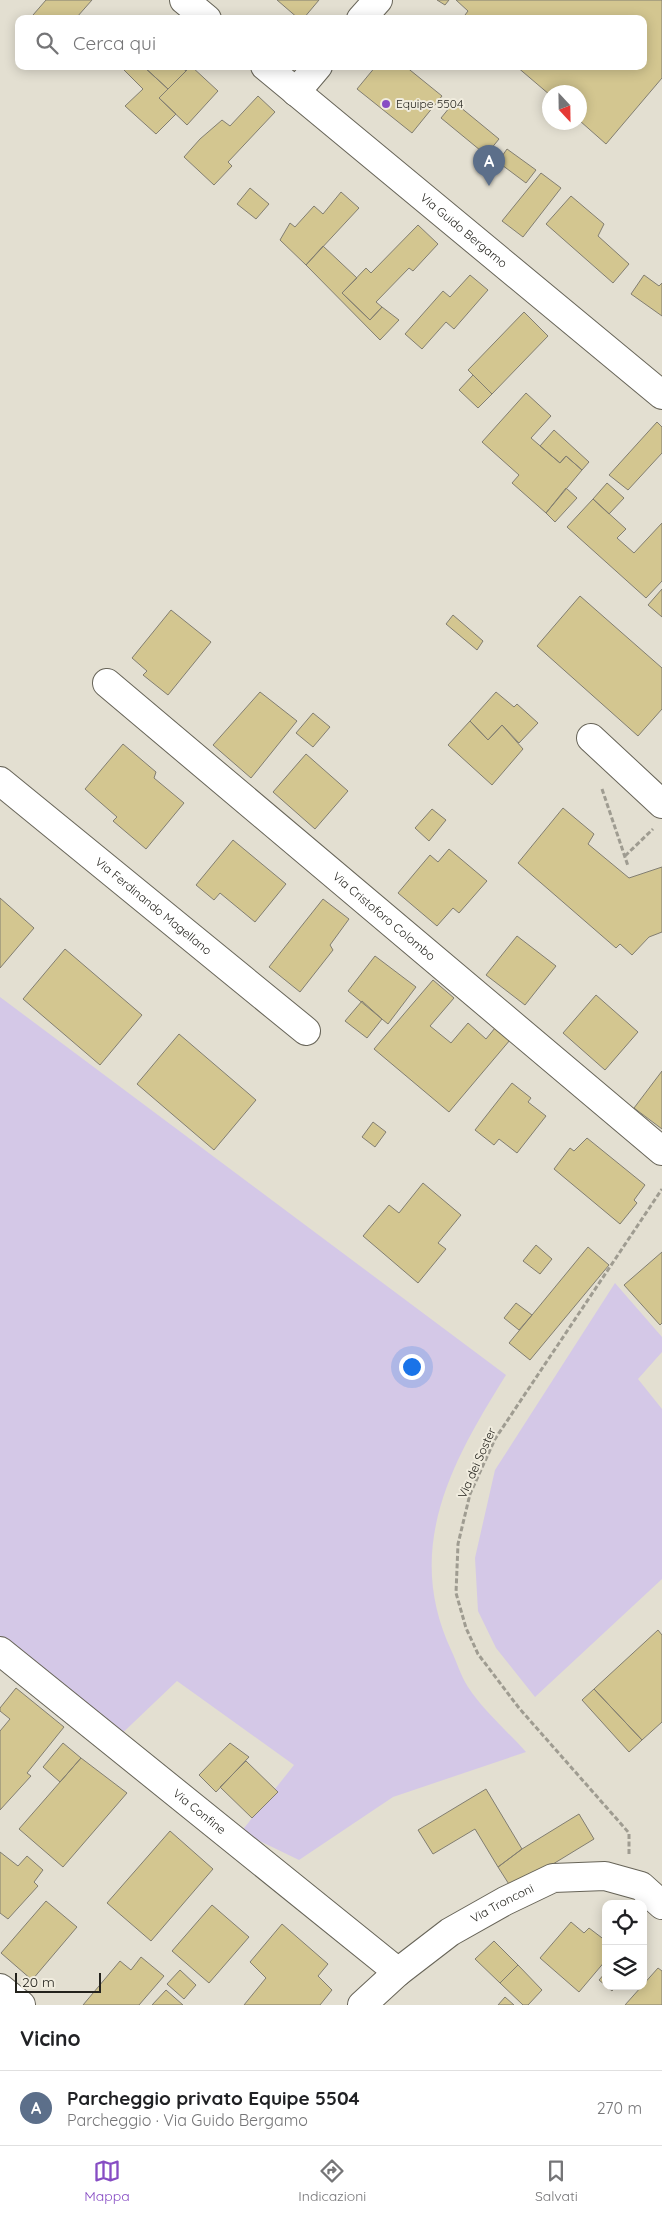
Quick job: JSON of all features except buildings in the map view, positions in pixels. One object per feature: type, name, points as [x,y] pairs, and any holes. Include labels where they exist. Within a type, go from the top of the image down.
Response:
[{"type":"street","points":[[184,0],[202,15]]},
{"type":"street","points":[[365,15],[378,0]]},
{"type":"street","name":"Via Guido Bergamo","points":[[270,70],[662,395]]},
{"type":"street","points":[[296,92],[315,70]]},
{"type":"street","name":"Via Cristoforo Colombo","points":[[107,683],[662,1151]]},
{"type":"street","points":[[591,738],[617,763],[659,815]]},
{"type":"street","name":"Via Ferdinando Magellano","points":[[0,781],[306,1032]]},
{"type":"street","name":"Via Confine","points":[[0,1650],[398,1972]]},
{"type":"street","name":"Via Tronconi","points":[[362,2005],[398,1972],[450,1932],[505,1901],[553,1878],[605,1876],[641,1886],[662,1905]]},
{"type":"street","points":[[0,1988],[21,2005]]},
{"type":"path","points":[[617,763],[600,782],[628,866]]},
{"type":"path","points":[[624,856],[659,815]]},
{"type":"path","name":"Via dei Soster","points":[[628,1882],[629,1834],[519,1708],[478,1654],[466,1628],[456,1593],[458,1544],[470,1494],[495,1439],[662,1189]]},
{"type":"shaded area","points":[[0,997],[506,1375],[467,1441],[452,1474],[440,1508],[433,1542],[432,1578],[438,1614],[461,1674],[480,1704],[526,1752],[393,1797],[299,1860],[241,1832],[294,1765],[177,1681],[112,1743],[0,1649]]},
{"type":"shaded area","points":[[615,1283],[662,1337],[662,1352],[638,1379],[662,1409],[662,1579],[535,1697],[496,1648],[478,1611],[475,1558],[495,1470]]},
{"type":"place","name":"Equipe 5504","points":[[386,104]]},
{"type":"place","name":"Parcheggio privato Equipe 5504","points":[[489,186]]}]
